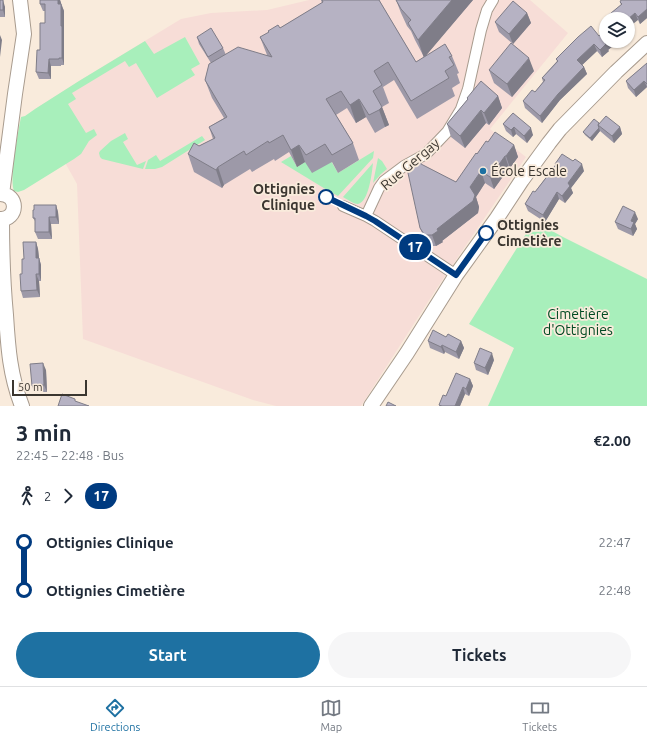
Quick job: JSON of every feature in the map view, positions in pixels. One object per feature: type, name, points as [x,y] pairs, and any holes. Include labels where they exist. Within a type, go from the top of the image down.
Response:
[{"type":"street","points":[[20,0],[24,34],[1,194],[6,195],[12,200],[14,208],[11,215],[1,219],[9,360],[17,394],[22,406]]},
{"type":"street","name":"Rue Gergay","points":[[366,216],[379,188],[384,181],[404,166],[426,154],[447,132],[461,109],[468,89],[480,30],[487,10],[493,0]]},
{"type":"street","points":[[371,406],[456,275],[522,180],[560,129],[616,72],[647,44]]},
{"type":"street","points":[[343,206],[366,216],[456,275]]},
{"type":"shaded area","points":[[309,0],[530,0],[568,33],[490,129],[526,157],[437,288],[361,406],[276,406],[253,400],[83,339],[77,184],[35,109],[181,19],[211,13],[267,10]]},
{"type":"green space","points":[[185,37],[200,64],[191,69],[195,75],[157,98],[136,63],[129,67],[125,61],[72,93],[76,99],[68,104],[86,133],[94,129],[97,135],[89,141],[81,154],[74,159],[24,190],[18,192],[14,191],[13,167],[21,117],[25,116],[145,41],[154,54]]},
{"type":"green space","points":[[313,130],[338,173],[374,151],[373,158],[338,196],[281,162],[291,156],[297,167],[305,162]]},
{"type":"green space","points":[[125,133],[128,139],[123,142],[137,165],[146,161],[143,169],[102,159],[100,157],[100,151],[111,141]]},
{"type":"green space","points":[[202,136],[205,140],[162,167],[145,169],[148,160],[156,155],[160,161]]},
{"type":"green space","points":[[378,158],[387,169],[373,183]]},
{"type":"green space","points":[[373,163],[369,186],[362,202],[356,204],[343,197]]},
{"type":"green space","name":"Cimetière d'Ottignies","points":[[534,221],[647,279],[647,406],[488,406],[514,348],[469,324]]},
{"type":"building","points":[[0,0],[3,0],[3,10],[0,10]]},
{"type":"building","points":[[40,0],[58,0],[58,4],[61,4],[62,58],[49,59],[48,73],[36,72],[37,50],[40,50],[40,23],[45,23],[45,4],[40,4]]},
{"type":"building","points":[[322,0],[379,0],[416,62],[445,44],[452,56],[449,57],[454,65],[445,71],[449,78],[411,101],[388,62],[374,71],[382,85],[373,91],[382,107],[379,110],[369,115],[359,99],[350,105],[341,91],[326,99],[353,143],[332,155],[325,144],[306,155],[299,145],[291,150],[283,135],[269,143],[268,141],[246,155],[244,151],[218,167],[216,170],[188,154],[194,143],[199,146],[215,138],[209,127],[227,117],[205,80],[209,64],[238,47],[272,57],[260,37],[278,25],[280,28],[323,2]]},
{"type":"building","points":[[396,0],[452,0],[418,40],[408,23],[411,20],[401,9]]},
{"type":"building","points":[[621,0],[647,0],[647,9],[638,17],[635,12],[612,12],[622,4],[620,2]]},
{"type":"building","points":[[513,1],[527,13],[509,34],[495,22]]},
{"type":"building","points":[[591,26],[599,36],[599,48],[602,48],[600,50],[594,44],[577,60],[584,67],[558,94],[540,116],[523,101],[532,90],[535,92],[545,80],[542,78],[558,61],[556,59]]},
{"type":"building","points":[[211,28],[223,48],[208,57],[197,37]]},
{"type":"building","points":[[511,43],[529,58],[507,84],[489,70]]},
{"type":"building","points":[[647,63],[647,84],[644,81],[634,90],[626,81]]},
{"type":"building","points":[[481,81],[498,96],[484,113],[481,110],[460,136],[447,124]]},
{"type":"building","points":[[513,113],[531,128],[524,136],[514,127],[511,130],[503,124]]},
{"type":"building","points":[[606,116],[620,127],[612,136],[598,125]]},
{"type":"building","points":[[594,119],[599,123],[599,128],[590,138],[583,132]]},
{"type":"building","points":[[495,132],[514,145],[490,177],[481,171],[470,187],[475,195],[473,201],[437,229],[438,231],[432,235],[424,234],[420,228],[408,169],[413,163],[421,162],[421,164],[456,182],[476,153],[477,154],[486,141],[488,142]]},
{"type":"building","points":[[562,154],[573,161],[575,159],[582,164],[568,183],[570,186],[562,196],[557,192],[543,215],[525,204],[533,191],[535,192],[556,165],[555,164]]},
{"type":"building","points":[[34,205],[56,205],[56,217],[49,217],[49,232],[35,232],[35,218],[33,218]]},
{"type":"building","points":[[623,206],[635,212],[631,221],[634,222],[631,229],[615,222]]},
{"type":"building","points":[[23,242],[36,242],[36,258],[39,258],[39,274],[36,274],[37,290],[21,291],[20,274],[22,274],[22,259],[24,259]]},
{"type":"building","points":[[433,330],[446,337],[448,334],[461,341],[456,352],[442,345],[441,347],[428,341]]},
{"type":"building","points":[[480,348],[492,353],[485,368],[474,363]]},
{"type":"building","points":[[43,363],[44,385],[32,386],[30,364]]},
{"type":"building","points":[[456,373],[470,379],[466,389],[463,387],[455,406],[439,405],[443,395],[446,396]]},
{"type":"building","points":[[62,394],[75,399],[75,401],[89,406],[58,406]]},
{"type":"building","points":[[388,402],[396,406],[386,406]]},
{"type":"bus line","name":"17","points":[[326,197],[375,221],[456,275],[486,233]]},
{"type":"place","name":"École Escale","points":[[483,171]]},
{"type":"place","name":"Ottignies Clinique","points":[[326,197]]},
{"type":"place","name":"Ottignies Cimetière","points":[[486,233]]}]
